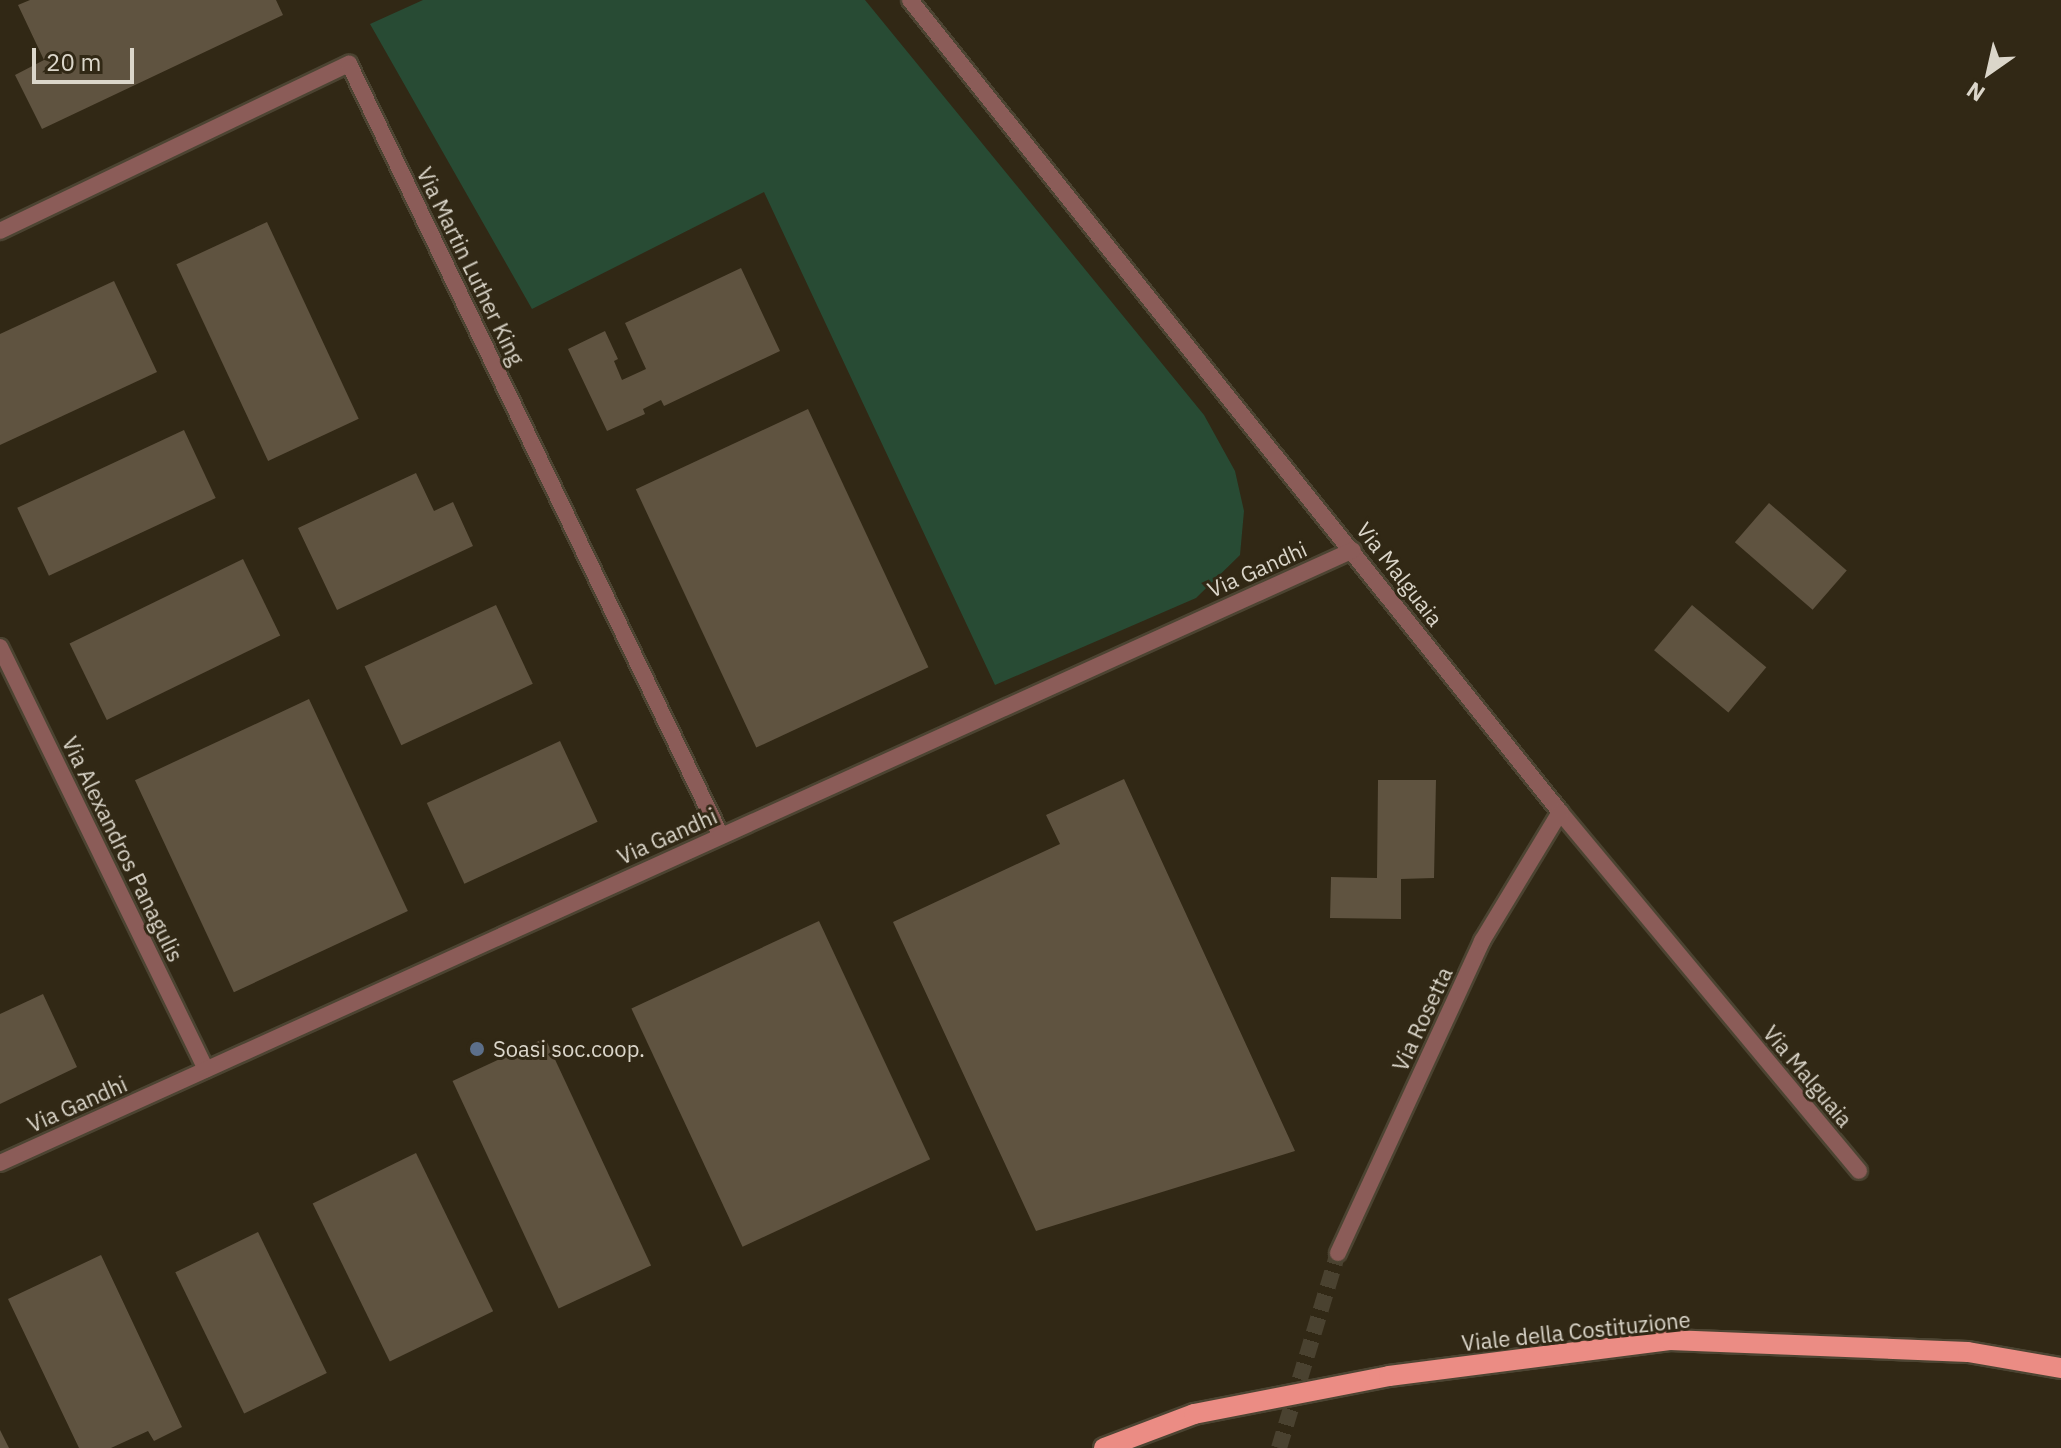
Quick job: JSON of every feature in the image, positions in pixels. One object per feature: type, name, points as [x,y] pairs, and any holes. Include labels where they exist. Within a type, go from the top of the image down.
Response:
[{"type":"main road","name":"Viale della Costituzione","points":[[1104,1448],[1194,1414],[1389,1376],[1670,1340],[1968,1352],[2061,1368]]},
{"type":"street","name":"Via Malguaia","points":[[910,0],[1560,812],[1859,1171]]},
{"type":"street","name":"Via Martin Luther King","points":[[0,231],[349,64],[721,836]]},
{"type":"street","name":"Via Gandhi","points":[[0,1163],[1353,550]]},
{"type":"street","name":"Via Alexandros Panagulis","points":[[0,647],[206,1069]]},
{"type":"street","name":"Via Rosetta","points":[[1338,1253],[1482,941],[1560,812]]},
{"type":"green space","points":[[423,0],[865,0],[1204,415],[1235,471],[1244,511],[1240,555],[1196,598],[995,685],[764,192],[532,309],[370,24]]},
{"type":"building","points":[[30,0],[276,0],[283,15],[42,129],[15,75],[44,60],[18,5]]},
{"type":"building","points":[[267,222],[359,419],[268,461],[176,264]]},
{"type":"building","points":[[741,268],[780,351],[664,406],[661,400],[643,409],[645,414],[607,431],[568,349],[605,331],[618,359],[614,361],[622,380],[646,369],[625,323]]},
{"type":"building","points":[[114,281],[157,372],[0,445],[0,334]]},
{"type":"building","points":[[808,409],[928,667],[756,748],[636,489]]},
{"type":"building","points":[[184,430],[216,498],[49,576],[17,508]]},
{"type":"building","points":[[416,473],[434,511],[453,502],[473,546],[337,610],[298,528]]},
{"type":"building","points":[[1769,503],[1847,571],[1813,610],[1735,542]]},
{"type":"building","points":[[243,559],[280,635],[107,720],[70,644]]},
{"type":"building","points":[[496,605],[533,684],[401,745],[365,666]]},
{"type":"building","points":[[1692,605],[1766,667],[1728,713],[1654,650]]},
{"type":"building","points":[[309,699],[408,911],[234,992],[135,780]]},
{"type":"building","points":[[560,741],[598,822],[464,884],[427,803]]},
{"type":"building","points":[[1124,779],[1295,1151],[1036,1231],[893,922],[1060,844],[1046,815]]},
{"type":"building","points":[[1378,780],[1436,780],[1434,878],[1401,879],[1401,919],[1330,918],[1331,877],[1377,878]]},
{"type":"building","points":[[819,921],[930,1159],[743,1247],[631,1008]]},
{"type":"building","points":[[43,994],[77,1067],[0,1104],[0,1014]]},
{"type":"building","points":[[545,1038],[651,1265],[559,1309],[453,1081]]},
{"type":"building","points":[[416,1153],[493,1311],[390,1362],[313,1203]]},
{"type":"building","points":[[258,1232],[327,1373],[244,1413],[175,1272]]},
{"type":"building","points":[[101,1255],[182,1427],[154,1441],[148,1431],[111,1448],[79,1448],[8,1299]]},
{"type":"building","points":[[0,1430],[9,1448],[0,1448]]},
{"type":"tunnel","points":[[1279,1448],[1338,1253]]},
{"type":"place","name":"Soasi soc.coop.","points":[[477,1049]]}]
